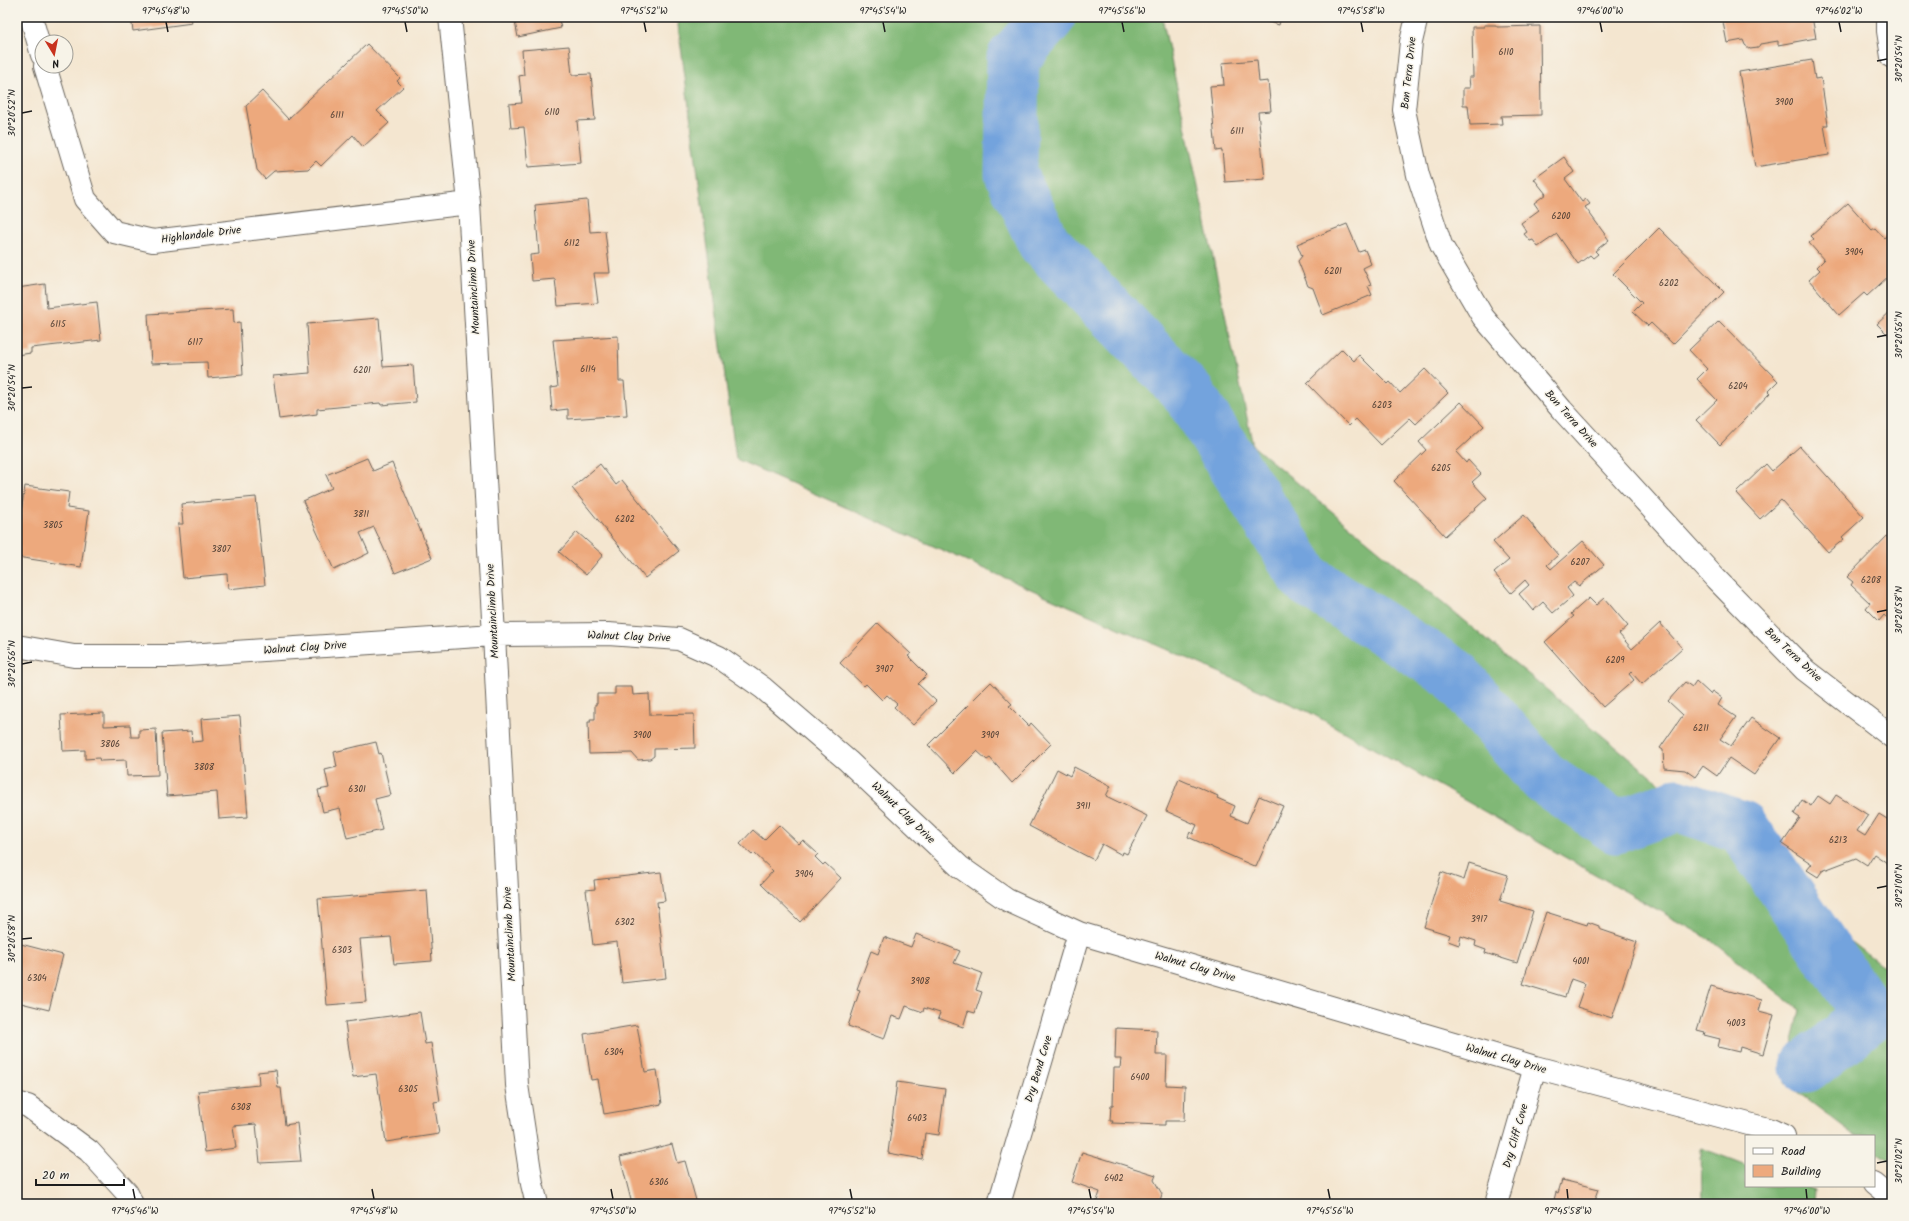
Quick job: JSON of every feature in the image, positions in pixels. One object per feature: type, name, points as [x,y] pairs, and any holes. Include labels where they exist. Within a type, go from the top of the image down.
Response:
[{"type":"street","points":[[31,17],[36,34]]},
{"type":"street","name":"Mountainclimb Drive","points":[[450,17],[469,203],[494,635],[517,1085],[532,1184],[537,1204]]},
{"type":"street","name":"Bon Terra Drive","points":[[1417,17],[1411,42],[1404,110],[1418,175],[1441,245],[1483,317],[1562,410],[1716,580],[1805,670],[1892,737]]},
{"type":"street","points":[[1888,17],[1888,31],[1892,57]]},
{"type":"street","name":"Highlandale Drive","points":[[47,74],[85,198],[114,232],[153,241],[469,203]]},
{"type":"street","name":"Walnut Clay Drive","points":[[17,646],[74,656],[172,656],[494,635],[608,634],[679,639],[719,657],[762,688],[848,761],[960,868],[1006,900],[1079,933],[1535,1068],[1771,1130],[1782,1135]]},
{"type":"street","name":"Dry Bend Cove","points":[[999,1204],[1079,933]]},
{"type":"street","name":"Dry Cliff Cove","points":[[1496,1204],[1535,1068]]},
{"type":"street","points":[[17,1103],[28,1106],[89,1152],[127,1193],[132,1204]]},
{"type":"street","points":[[1875,1185],[1892,1199]]},
{"type":"green space","points":[[677,17],[1162,17],[1253,446],[1844,936],[1892,973],[1892,1162],[1875,1150],[1875,1135],[1855,1135],[1784,1082],[1800,1010],[1711,940],[1309,712],[736,459]]},
{"type":"green space","points":[[1701,1148],[1745,1165],[1745,1187],[1807,1187],[1815,1190],[1814,1204],[1702,1204]]},
{"type":"building","points":[[131,17],[191,17],[192,23],[133,31]]},
{"type":"building","points":[[514,17],[558,17],[561,28],[518,37]]},
{"type":"building","points":[[1253,17],[1281,17],[1279,25]]},
{"type":"building","points":[[1722,17],[1812,17],[1816,38],[1778,45],[1778,41],[1760,44],[1758,48],[1750,49],[1745,45],[1743,40],[1727,43]]},
{"type":"building","points":[[1484,25],[1496,25],[1497,27],[1540,26],[1541,115],[1501,116],[1502,124],[1470,125],[1468,105],[1463,105],[1463,88],[1470,88],[1469,77],[1473,77],[1472,27],[1484,27]]},
{"type":"building","points":[[367,44],[400,78],[397,81],[403,87],[377,111],[389,123],[363,147],[353,135],[321,166],[316,161],[308,169],[274,171],[265,179],[257,170],[246,106],[262,91],[288,119]]},
{"type":"building","points":[[569,46],[572,75],[591,74],[595,120],[577,121],[581,163],[528,167],[524,127],[511,128],[509,104],[522,103],[519,76],[524,75],[522,50]]},
{"type":"building","points":[[1257,60],[1259,82],[1268,81],[1271,111],[1258,112],[1265,179],[1225,182],[1222,150],[1216,151],[1210,86],[1224,85],[1222,63]]},
{"type":"building","points":[[1812,60],[1815,79],[1821,78],[1828,125],[1824,125],[1829,155],[1755,167],[1739,72]]},
{"type":"building","points":[[1564,157],[1574,172],[1565,179],[1582,202],[1586,199],[1590,204],[1585,207],[1609,240],[1595,251],[1598,254],[1593,258],[1590,255],[1578,264],[1557,234],[1538,247],[1533,240],[1530,241],[1524,234],[1527,232],[1521,223],[1539,210],[1534,203],[1546,194],[1534,179]]},
{"type":"building","points":[[587,200],[590,232],[605,231],[610,273],[594,273],[598,303],[558,306],[555,279],[532,281],[530,255],[539,254],[535,205]]},
{"type":"building","points":[[1848,203],[1872,230],[1875,228],[1884,238],[1892,231],[1892,273],[1867,296],[1864,293],[1839,315],[1809,280],[1820,270],[1817,267],[1824,260],[1809,243],[1814,239],[1811,236]]},
{"type":"building","points":[[1347,224],[1359,252],[1365,250],[1371,264],[1363,268],[1371,285],[1368,286],[1372,295],[1323,315],[1313,288],[1308,286],[1298,261],[1302,256],[1297,244]]},
{"type":"building","points":[[1659,228],[1724,292],[1673,344],[1651,323],[1648,326],[1633,312],[1642,303],[1613,274]]},
{"type":"building","points":[[45,284],[47,308],[97,302],[101,340],[31,348],[31,353],[17,355],[17,288]]},
{"type":"building","points":[[233,309],[234,323],[240,322],[243,375],[208,378],[207,362],[151,364],[148,314]]},
{"type":"building","points":[[1892,310],[1892,339],[1877,324]]},
{"type":"building","points":[[379,318],[383,367],[413,365],[416,402],[381,405],[380,403],[317,409],[317,414],[279,419],[273,376],[310,373],[307,324]]},
{"type":"building","points":[[1719,321],[1778,381],[1768,391],[1770,393],[1720,445],[1696,420],[1717,400],[1697,379],[1707,369],[1689,350]]},
{"type":"building","points":[[618,336],[619,381],[624,381],[627,415],[568,419],[568,409],[552,411],[550,388],[558,387],[553,340]]},
{"type":"building","points":[[1342,349],[1354,361],[1359,355],[1388,384],[1390,382],[1400,393],[1425,369],[1448,393],[1416,424],[1410,418],[1381,445],[1356,419],[1349,426],[1307,383]]},
{"type":"building","points":[[1461,402],[1484,426],[1456,452],[1466,463],[1468,460],[1481,474],[1472,482],[1487,498],[1445,536],[1394,481],[1426,450],[1419,442]]},
{"type":"building","points":[[1800,446],[1864,517],[1842,537],[1844,539],[1828,552],[1781,500],[1760,519],[1736,493],[1766,464],[1772,471]]},
{"type":"building","points":[[367,458],[373,471],[392,463],[432,558],[395,573],[374,527],[360,533],[369,553],[334,570],[303,501],[332,488],[326,475]]},
{"type":"building","points":[[600,464],[616,485],[622,480],[679,551],[645,578],[572,488]]},
{"type":"building","points":[[25,486],[69,492],[67,508],[89,511],[81,567],[17,557],[17,539]]},
{"type":"building","points":[[256,497],[265,585],[228,589],[227,574],[183,578],[178,524],[183,524],[181,504]]},
{"type":"building","points":[[1524,515],[1558,555],[1547,565],[1551,569],[1583,541],[1604,565],[1579,586],[1574,582],[1567,588],[1573,596],[1553,613],[1543,602],[1533,611],[1519,594],[1529,585],[1525,580],[1511,593],[1494,573],[1509,560],[1493,542]]},
{"type":"building","points":[[1892,531],[1892,623],[1884,615],[1879,621],[1866,608],[1870,603],[1851,585],[1853,582],[1847,577]]},
{"type":"building","points":[[577,532],[603,555],[586,575],[559,552]]},
{"type":"building","points":[[1589,598],[1596,605],[1604,598],[1628,626],[1619,634],[1632,649],[1660,623],[1682,648],[1642,684],[1631,672],[1629,674],[1634,680],[1603,707],[1545,642],[1574,616],[1571,614]]},
{"type":"building","points":[[878,623],[911,654],[908,656],[927,675],[918,684],[936,701],[913,725],[894,707],[897,704],[887,695],[882,700],[866,684],[864,686],[840,663]]},
{"type":"building","points":[[1696,681],[1710,694],[1712,691],[1722,698],[1718,705],[1736,717],[1720,739],[1731,746],[1751,718],[1780,738],[1754,775],[1729,758],[1717,776],[1703,766],[1695,777],[1685,770],[1664,768],[1663,750],[1660,748],[1683,715],[1668,701],[1685,682],[1692,687]]},
{"type":"building","points":[[991,682],[1012,704],[1009,706],[1029,726],[1031,723],[1051,744],[1012,783],[990,758],[987,760],[977,751],[955,773],[928,745]]},
{"type":"building","points":[[615,687],[632,687],[633,695],[649,694],[650,715],[694,714],[695,748],[654,749],[654,756],[650,759],[638,760],[632,753],[589,754],[588,722],[591,722],[590,719],[595,719],[597,694],[615,694]]},
{"type":"building","points":[[104,713],[104,726],[130,725],[131,737],[139,737],[139,730],[156,729],[158,775],[127,776],[126,760],[100,761],[99,758],[85,759],[85,750],[63,751],[61,715]]},
{"type":"building","points":[[240,716],[248,817],[219,819],[217,792],[167,796],[162,733],[191,731],[192,742],[203,741],[201,719]]},
{"type":"building","points":[[376,742],[379,754],[381,753],[391,795],[375,799],[382,830],[347,838],[340,808],[323,812],[318,790],[329,788],[325,770],[337,767],[334,752]]},
{"type":"building","points":[[1074,767],[1111,786],[1106,796],[1147,816],[1127,854],[1123,852],[1122,855],[1102,844],[1094,860],[1029,826],[1057,769],[1070,776]]},
{"type":"building","points":[[1179,779],[1218,796],[1217,798],[1235,806],[1231,816],[1247,823],[1259,796],[1283,806],[1256,867],[1188,837],[1190,832],[1193,834],[1197,825],[1166,811]]},
{"type":"building","points":[[1836,795],[1868,815],[1857,831],[1865,836],[1879,814],[1892,822],[1892,862],[1890,865],[1874,854],[1867,865],[1856,858],[1822,871],[1818,877],[1807,870],[1812,864],[1782,844],[1800,818],[1794,814],[1802,800],[1811,806],[1818,796],[1830,804]]},
{"type":"building","points":[[779,825],[799,844],[803,840],[818,854],[815,857],[823,865],[825,863],[841,878],[800,922],[761,884],[773,871],[754,853],[752,855],[740,844],[753,830],[764,840]]},
{"type":"building","points":[[1469,863],[1508,875],[1500,901],[1533,911],[1517,963],[1485,953],[1486,950],[1475,946],[1476,941],[1461,936],[1459,945],[1448,941],[1450,935],[1424,927],[1441,872],[1464,880]]},
{"type":"building","points":[[661,872],[665,901],[657,902],[666,978],[622,983],[617,942],[593,945],[586,890],[595,889],[594,880]]},
{"type":"building","points":[[427,890],[432,961],[394,964],[391,937],[360,939],[366,1002],[327,1005],[318,899]]},
{"type":"building","points":[[1546,912],[1587,925],[1588,922],[1599,926],[1599,929],[1637,942],[1612,1018],[1577,1007],[1585,984],[1571,979],[1565,997],[1522,984]]},
{"type":"building","points":[[916,934],[960,951],[954,963],[982,973],[976,990],[982,992],[975,1013],[968,1011],[963,1027],[938,1018],[940,1013],[924,1008],[923,1012],[906,1006],[901,1019],[892,1016],[884,1039],[848,1026],[860,990],[857,989],[871,951],[878,954],[884,937],[911,947]]},
{"type":"building","points":[[17,943],[63,955],[49,1010],[17,1002]]},
{"type":"building","points":[[1711,986],[1762,1000],[1759,1011],[1774,1015],[1763,1054],[1740,1047],[1739,1052],[1718,1047],[1720,1039],[1704,1035],[1705,1032],[1697,1030]]},
{"type":"building","points":[[420,1012],[425,1044],[431,1043],[440,1101],[434,1102],[439,1134],[386,1142],[376,1074],[353,1077],[345,1022]]},
{"type":"building","points":[[637,1025],[645,1072],[657,1070],[662,1104],[604,1114],[598,1079],[591,1080],[584,1034]]},
{"type":"building","points":[[1116,1028],[1157,1030],[1156,1055],[1167,1055],[1166,1085],[1185,1086],[1184,1121],[1165,1121],[1165,1125],[1161,1125],[1112,1123],[1113,1121],[1110,1121],[1111,1105],[1113,1105],[1114,1068],[1120,1068],[1121,1059],[1115,1059]]},
{"type":"building","points":[[276,1070],[278,1088],[281,1088],[285,1125],[297,1123],[301,1161],[260,1163],[256,1124],[233,1126],[236,1148],[205,1152],[198,1091],[259,1085],[258,1072]]},
{"type":"building","points":[[897,1082],[945,1089],[939,1135],[925,1133],[922,1159],[888,1153]]},
{"type":"building","points":[[672,1144],[677,1163],[685,1161],[697,1204],[632,1204],[620,1157]]},
{"type":"building","points":[[1082,1152],[1156,1175],[1154,1180],[1162,1194],[1159,1204],[1096,1204],[1100,1192],[1072,1182]]},
{"type":"building","points":[[1562,1180],[1599,1189],[1593,1204],[1553,1204],[1556,1192],[1558,1193]]},
{"type":"waterway","points":[[1049,17],[1013,58],[1011,174],[1044,243],[1188,393],[1307,580],[1454,674],[1545,779],[1616,827],[1677,805],[1742,827],[1870,1016],[1806,1067]]}]
